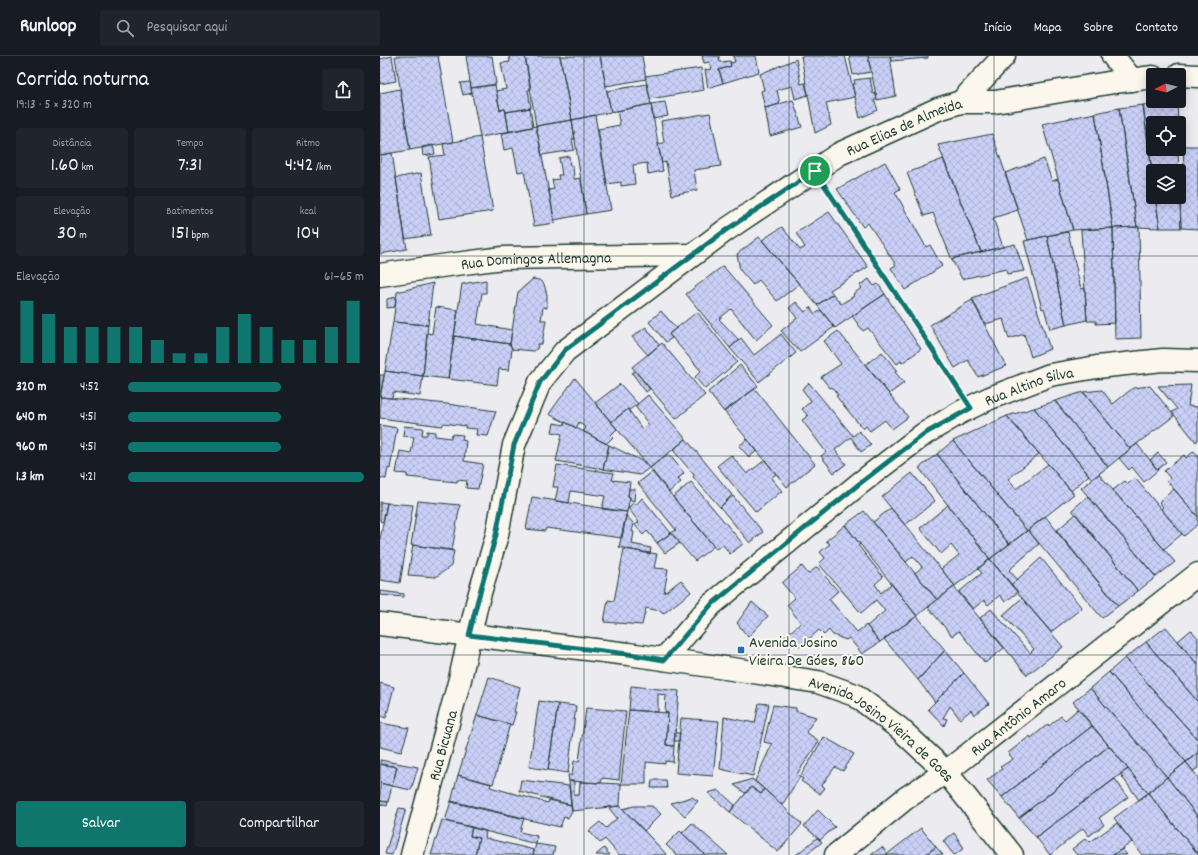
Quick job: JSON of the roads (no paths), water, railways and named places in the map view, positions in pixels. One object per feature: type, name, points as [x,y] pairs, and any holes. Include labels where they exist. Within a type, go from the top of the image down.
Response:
[{"type":"street","points":[[961,102],[1004,56]]},
{"type":"street","points":[[1113,56],[1143,79]]},
{"type":"street","points":[[1186,75],[1198,76]]},
{"type":"street","name":"Rua Elias de Almeida","points":[[469,635],[496,535],[514,445],[540,382],[565,350],[726,230],[840,154],[938,109],[961,102],[995,102],[1143,79]]},
{"type":"street","name":"Rua Domingos Allemagna","points":[[380,275],[448,264],[503,258],[692,255]]},
{"type":"street","name":"Rua Altino Silva","points":[[664,660],[711,605],[859,484],[924,434],[990,398],[1050,375],[1097,367],[1163,360],[1198,361]]},
{"type":"street","name":"Rua Antônio Amaro","points":[[836,855],[906,798],[946,772],[1198,574]]},
{"type":"street","name":"Avenida Josino Vieira de Goes","points":[[380,624],[628,654],[818,682],[855,695],[899,728],[946,772],[1012,855]]},
{"type":"street","name":"Rua Bicuana","points":[[412,855],[460,679],[469,635]]},
{"type":"place","name":"Avenida Josino Vieira De Góes, 860","points":[[741,650]]}]
